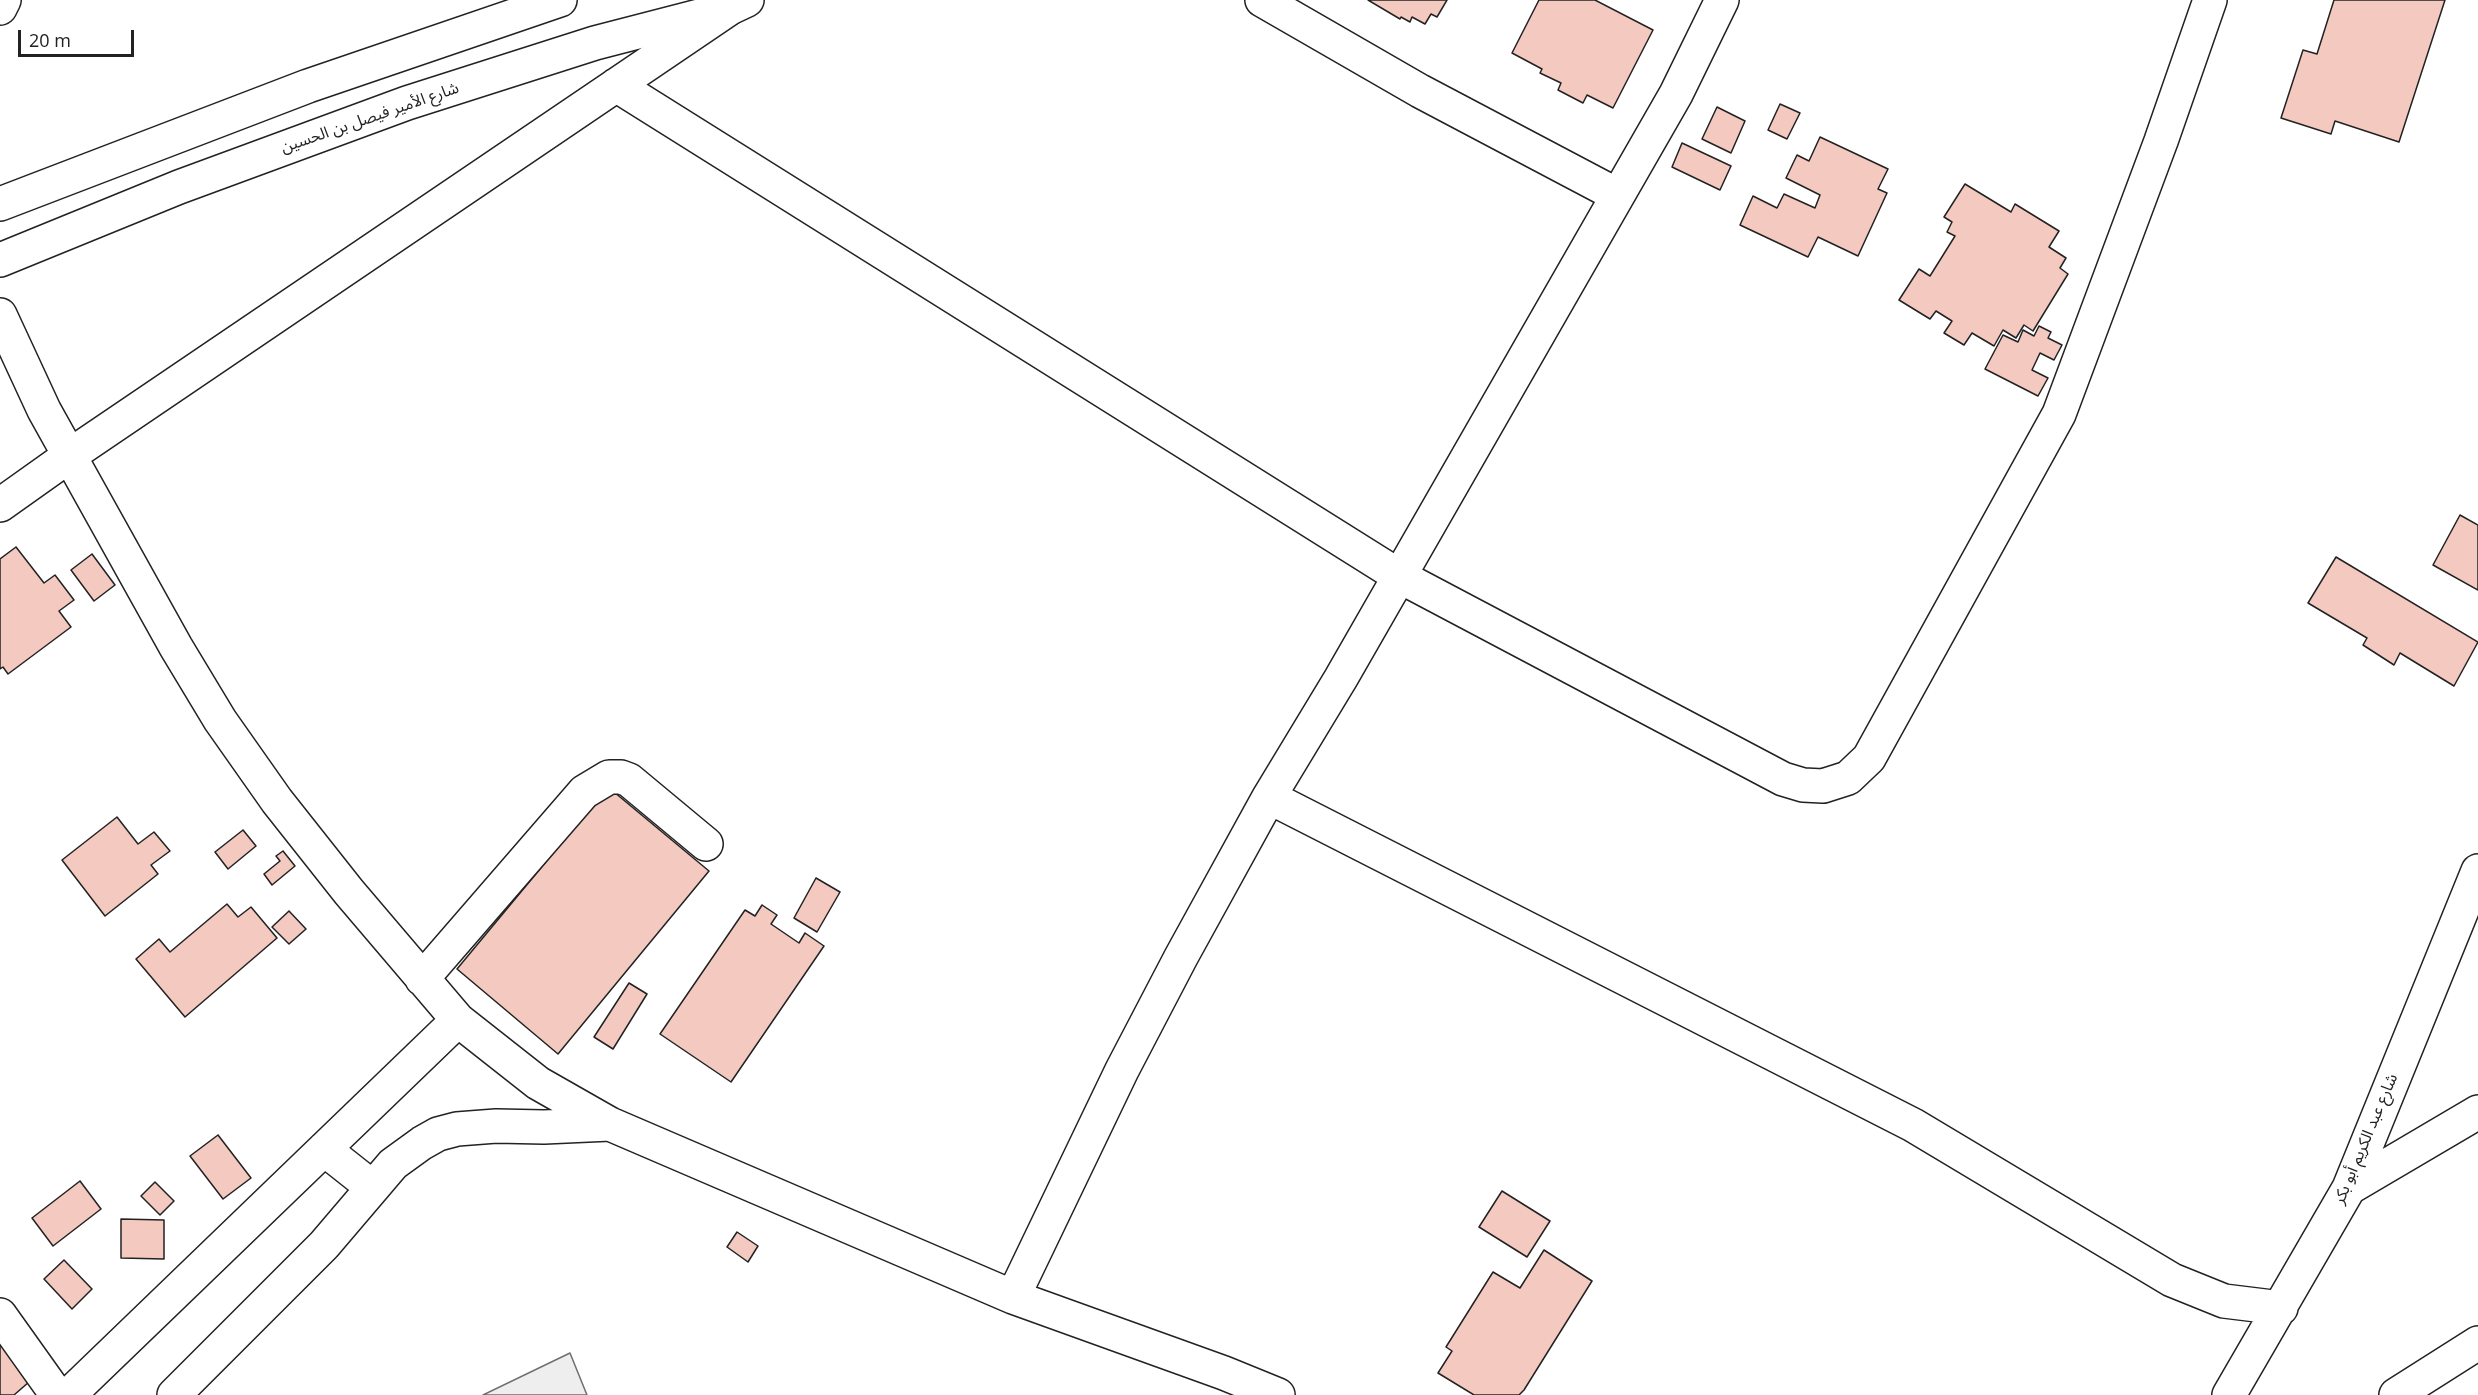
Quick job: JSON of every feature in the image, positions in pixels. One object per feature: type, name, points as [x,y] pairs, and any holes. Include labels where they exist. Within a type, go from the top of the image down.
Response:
[{"type":"street","points":[[0,8],[4,0]]},
{"type":"street","points":[[1,200],[80,173],[308,86],[560,0]]},
{"type":"street","points":[[1262,0],[1420,91],[1617,195]]},
{"type":"street","points":[[1013,1297],[1122,1070],[1269,797],[1676,94],[1722,0]]},
{"type":"street","points":[[616,85],[1399,576],[1783,778],[1803,785],[1823,786],[1848,778],[1869,758],[2059,414],[2161,141],[2210,0]]},
{"type":"street","points":[[0,506],[69,456],[739,4]]},
{"type":"street","name":"شارع الأمير فيصل بن الحسين","points":[[0,260],[179,187],[407,104],[595,44],[739,4]]},
{"type":"street","points":[[80,173],[98,220]]},
{"type":"street","points":[[0,315],[21,364],[69,456],[220,720],[277,801],[458,1020],[537,1083],[610,1124],[1013,1297],[1224,1373],[1278,1395]]},
{"type":"street","points":[[422,979],[584,792],[602,780],[609,777],[629,780],[706,844]]},
{"type":"street","points":[[1269,797],[1913,1125],[2172,1280],[2224,1301],[2281,1308]]},
{"type":"street","name":"شارع عبد الكريم أبو بكر","points":[[2229,1395],[2349,1188],[2478,871]]},
{"type":"street","points":[[69,1395],[458,1020]]},
{"type":"street","points":[[2349,1188],[2478,1112]]},
{"type":"street","points":[[174,1395],[324,1245],[372,1187],[393,1164],[409,1151],[438,1134],[457,1129],[610,1124]]},
{"type":"street","points":[[324,1149],[372,1187]]},
{"type":"street","points":[[0,1315],[57,1395]]},
{"type":"street","points":[[2396,1395],[2478,1343]]},
{"type":"shaded area","points":[[570,1353],[587,1395],[483,1395]]},
{"type":"building","points":[[1368,0],[1447,0],[1437,17],[1431,14],[1425,24],[1412,17],[1410,22],[1401,17],[1400,19]]},
{"type":"building","points":[[1539,0],[1595,0],[1653,30],[1613,108],[1587,95],[1583,103],[1558,90],[1561,83],[1540,73],[1542,69],[1512,53]]},
{"type":"building","points":[[2334,0],[2445,0],[2399,142],[2335,121],[2331,134],[2281,118],[2303,50],[2317,54]]},
{"type":"building","points":[[1780,104],[1800,113],[1787,139],[1768,130]]},
{"type":"building","points":[[1717,107],[1745,121],[1731,153],[1702,139]]},
{"type":"building","points":[[1820,137],[1888,169],[1878,189],[1887,193],[1858,256],[1818,237],[1808,257],[1740,225],[1753,196],[1777,208],[1784,194],[1815,208],[1820,195],[1786,178],[1797,155],[1809,161]]},
{"type":"building","points":[[1682,143],[1731,166],[1720,190],[1672,167]]},
{"type":"building","points":[[1965,184],[2011,212],[2015,204],[2059,231],[2049,247],[2066,258],[2060,268],[2068,274],[2033,331],[2024,325],[2016,338],[2003,330],[1994,346],[1972,333],[1964,345],[1944,333],[1952,321],[1936,311],[1930,319],[1899,300],[1919,269],[1930,276],[1955,236],[1947,232],[1952,222],[1944,217]]},
{"type":"building","points":[[2039,326],[2051,332],[2048,338],[2062,345],[2054,360],[2040,353],[2032,370],[2048,378],[2038,396],[1985,369],[2003,335],[2018,342],[2023,330],[2034,336]]},
{"type":"building","points":[[2460,515],[2478,525],[2478,590],[2433,565]]},
{"type":"building","points":[[16,547],[44,583],[55,575],[74,600],[59,611],[71,627],[8,674],[3,667],[0,669],[0,559]]},
{"type":"building","points":[[92,554],[115,585],[94,601],[71,570]]},
{"type":"building","points":[[2336,557],[2478,642],[2454,686],[2400,653],[2394,665],[2363,645],[2367,638],[2308,603]]},
{"type":"building","points":[[608,787],[709,871],[558,1054],[457,969]]},
{"type":"building","points":[[117,817],[138,844],[154,832],[170,851],[151,865],[158,874],[105,916],[62,860]]},
{"type":"building","points":[[243,830],[256,846],[228,869],[215,852]]},
{"type":"building","points":[[283,851],[295,866],[272,885],[264,874],[280,861],[276,856]]},
{"type":"building","points":[[816,878],[840,892],[817,932],[794,918]]},
{"type":"building","points":[[227,904],[238,917],[251,907],[277,938],[185,1017],[136,959],[159,939],[170,952]]},
{"type":"building","points":[[762,905],[777,915],[771,924],[799,943],[805,933],[824,946],[731,1082],[660,1034],[745,910],[755,916]]},
{"type":"building","points":[[289,911],[306,929],[289,944],[272,927]]},
{"type":"building","points":[[629,983],[647,994],[613,1049],[594,1037]]},
{"type":"building","points":[[218,1135],[251,1178],[223,1199],[190,1156]]},
{"type":"building","points":[[80,1181],[101,1209],[53,1246],[32,1218]]},
{"type":"building","points":[[155,1182],[174,1201],[160,1215],[141,1196]]},
{"type":"building","points":[[1502,1191],[1550,1221],[1527,1257],[1479,1227]]},
{"type":"building","points":[[121,1219],[164,1220],[164,1259],[121,1258]]},
{"type":"building","points":[[737,1232],[758,1246],[748,1262],[727,1247]]},
{"type":"building","points":[[1544,1250],[1592,1281],[1524,1390],[1519,1395],[1474,1395],[1438,1373],[1452,1351],[1446,1347],[1493,1272],[1520,1288]]},
{"type":"building","points":[[64,1260],[92,1289],[72,1309],[44,1279]]},
{"type":"building","points":[[0,1332],[37,1375],[14,1395],[0,1395]]}]
